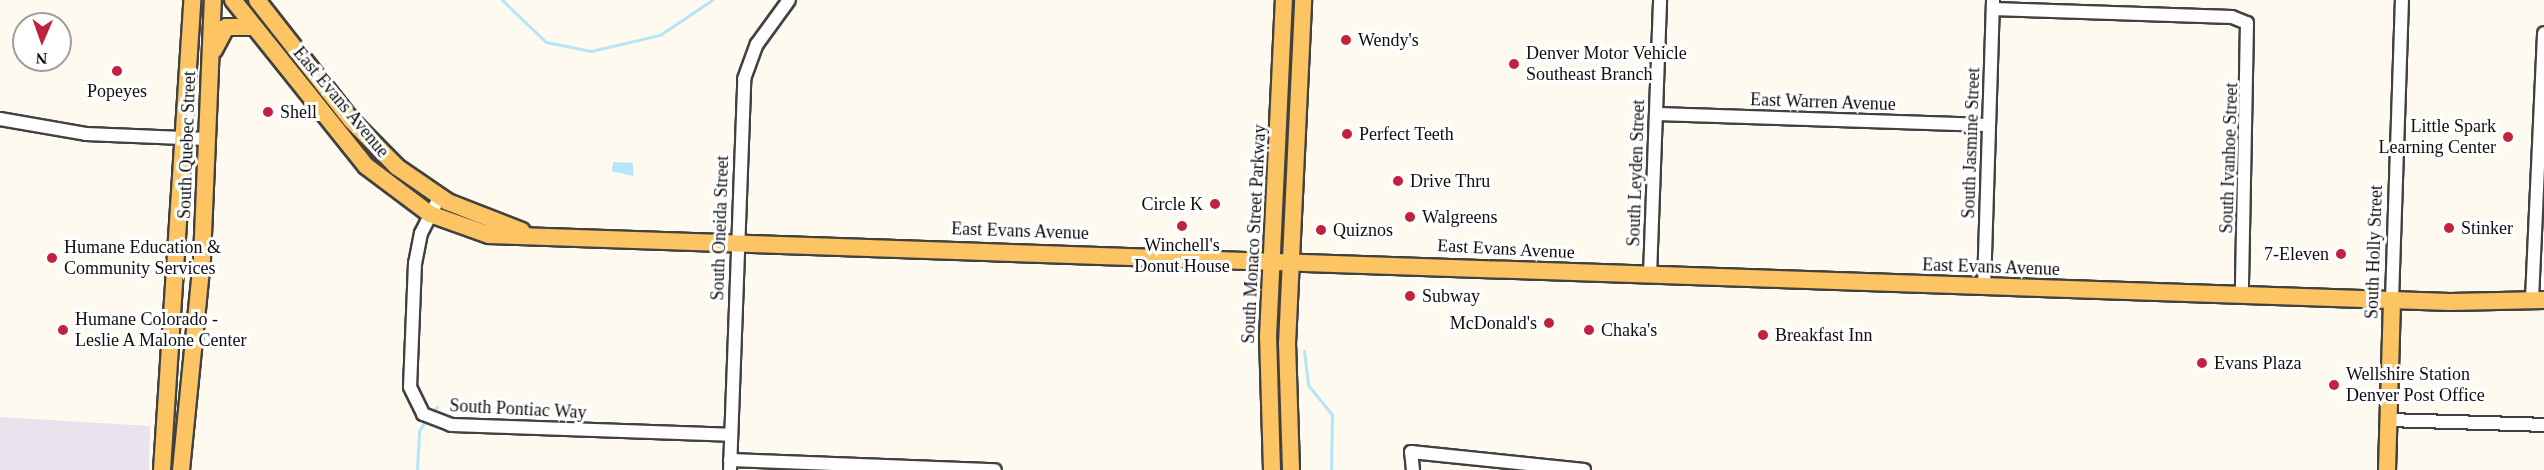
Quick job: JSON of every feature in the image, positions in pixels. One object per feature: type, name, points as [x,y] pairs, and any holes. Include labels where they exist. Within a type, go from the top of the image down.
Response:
[{"type":"main road","name":"South Quebec Street","points":[[162,470],[167,351],[192,0]]},
{"type":"main road","name":"South Quebec Street","points":[[181,470],[196,316],[213,0]]},
{"type":"main road","name":"East Evans Avenue","points":[[233,0],[360,160],[430,214],[482,234],[738,240],[1984,287],[2540,303]]},
{"type":"main road","name":"East Evans Avenue","points":[[257,0],[361,133],[439,198],[537,235]]},
{"type":"main road","name":"South Monaco Street Parkway","points":[[1272,470],[1272,260],[1284,0]]},
{"type":"main road","name":"South Monaco Street Parkway","points":[[1291,470],[1291,260],[1303,0]]},
{"type":"main road","points":[[209,74],[223,30],[240,23],[253,27]]},
{"type":"main road","name":"South Holly Street","points":[[2386,470],[2392,300]]},
{"type":"main road","points":[[182,449],[176,363],[167,351],[187,335],[196,316]]},
{"type":"street","name":"South Oneida Street","points":[[730,465],[746,71],[757,44],[789,0]]},
{"type":"street","name":"South Leyden Street","points":[[1650,275],[1660,0]]},
{"type":"street","name":"South Holly Street","points":[[2392,300],[2402,0]]},
{"type":"street","name":"South Ivanhoe Street","points":[[1993,4],[2232,17],[2247,23],[2242,295]]},
{"type":"street","name":"South Jasmine Street","points":[[1984,287],[1993,4]]},
{"type":"street","points":[[2540,303],[2544,33]]},
{"type":"street","name":"East Warren Avenue","points":[[1656,114],[1989,125]]},
{"type":"street","points":[[0,119],[86,134],[207,139]]},
{"type":"street","name":"South Pontiac Way","points":[[439,198],[430,214],[416,253],[410,387],[427,417],[451,425],[731,435]]},
{"type":"street","points":[[2388,420],[2544,425]]},
{"type":"street","points":[[1413,470],[1411,452],[1539,468],[1584,470]]},
{"type":"street","points":[[730,465],[995,470]]},
{"type":"shaded area","points":[[0,417],[150,426],[149,470],[0,470]]},
{"type":"water","points":[[613,162],[633,163],[633,176],[612,171]]},
{"type":"waterway","points":[[502,0],[546,42],[591,51],[660,35],[712,0]]},
{"type":"waterway","points":[[1304,351],[1308,385],[1332,415],[1331,470]]},
{"type":"waterway","points":[[432,413],[437,407]]},
{"type":"waterway","points":[[417,470],[419,431],[426,420]]},
{"type":"place","name":"Wendy's","points":[[1346,40]]},
{"type":"place","name":"Denver Motor Vehicle Southeast Branch","points":[[1514,64]]},
{"type":"place","name":"Popeyes","points":[[117,71]]},
{"type":"place","name":"Shell","points":[[268,112]]},
{"type":"place","name":"Perfect Teeth","points":[[1347,134]]},
{"type":"place","name":"Little Spark Learning Center","points":[[2508,137]]},
{"type":"place","name":"Drive Thru","points":[[1398,181]]},
{"type":"place","name":"Circle K","points":[[1215,204]]},
{"type":"place","name":"Walgreens","points":[[1410,217]]},
{"type":"place","name":"Winchell's Donut House","points":[[1182,226]]},
{"type":"place","name":"Stinker","points":[[2449,228]]},
{"type":"place","name":"Quiznos","points":[[1321,230]]},
{"type":"place","name":"7-Eleven","points":[[2341,254]]},
{"type":"place","name":"Humane Education & Community Services","points":[[52,258]]},
{"type":"place","name":"Subway","points":[[1410,296]]},
{"type":"place","name":"McDonald's","points":[[1549,323]]},
{"type":"place","name":"Humane Colorado - Leslie A Malone Center","points":[[63,330]]},
{"type":"place","name":"Chaka's","points":[[1589,330]]},
{"type":"place","name":"Breakfast Inn","points":[[1763,335]]},
{"type":"place","name":"Evans Plaza","points":[[2202,363]]},
{"type":"place","name":"Wellshire Station Denver Post Office","points":[[2334,385]]}]
